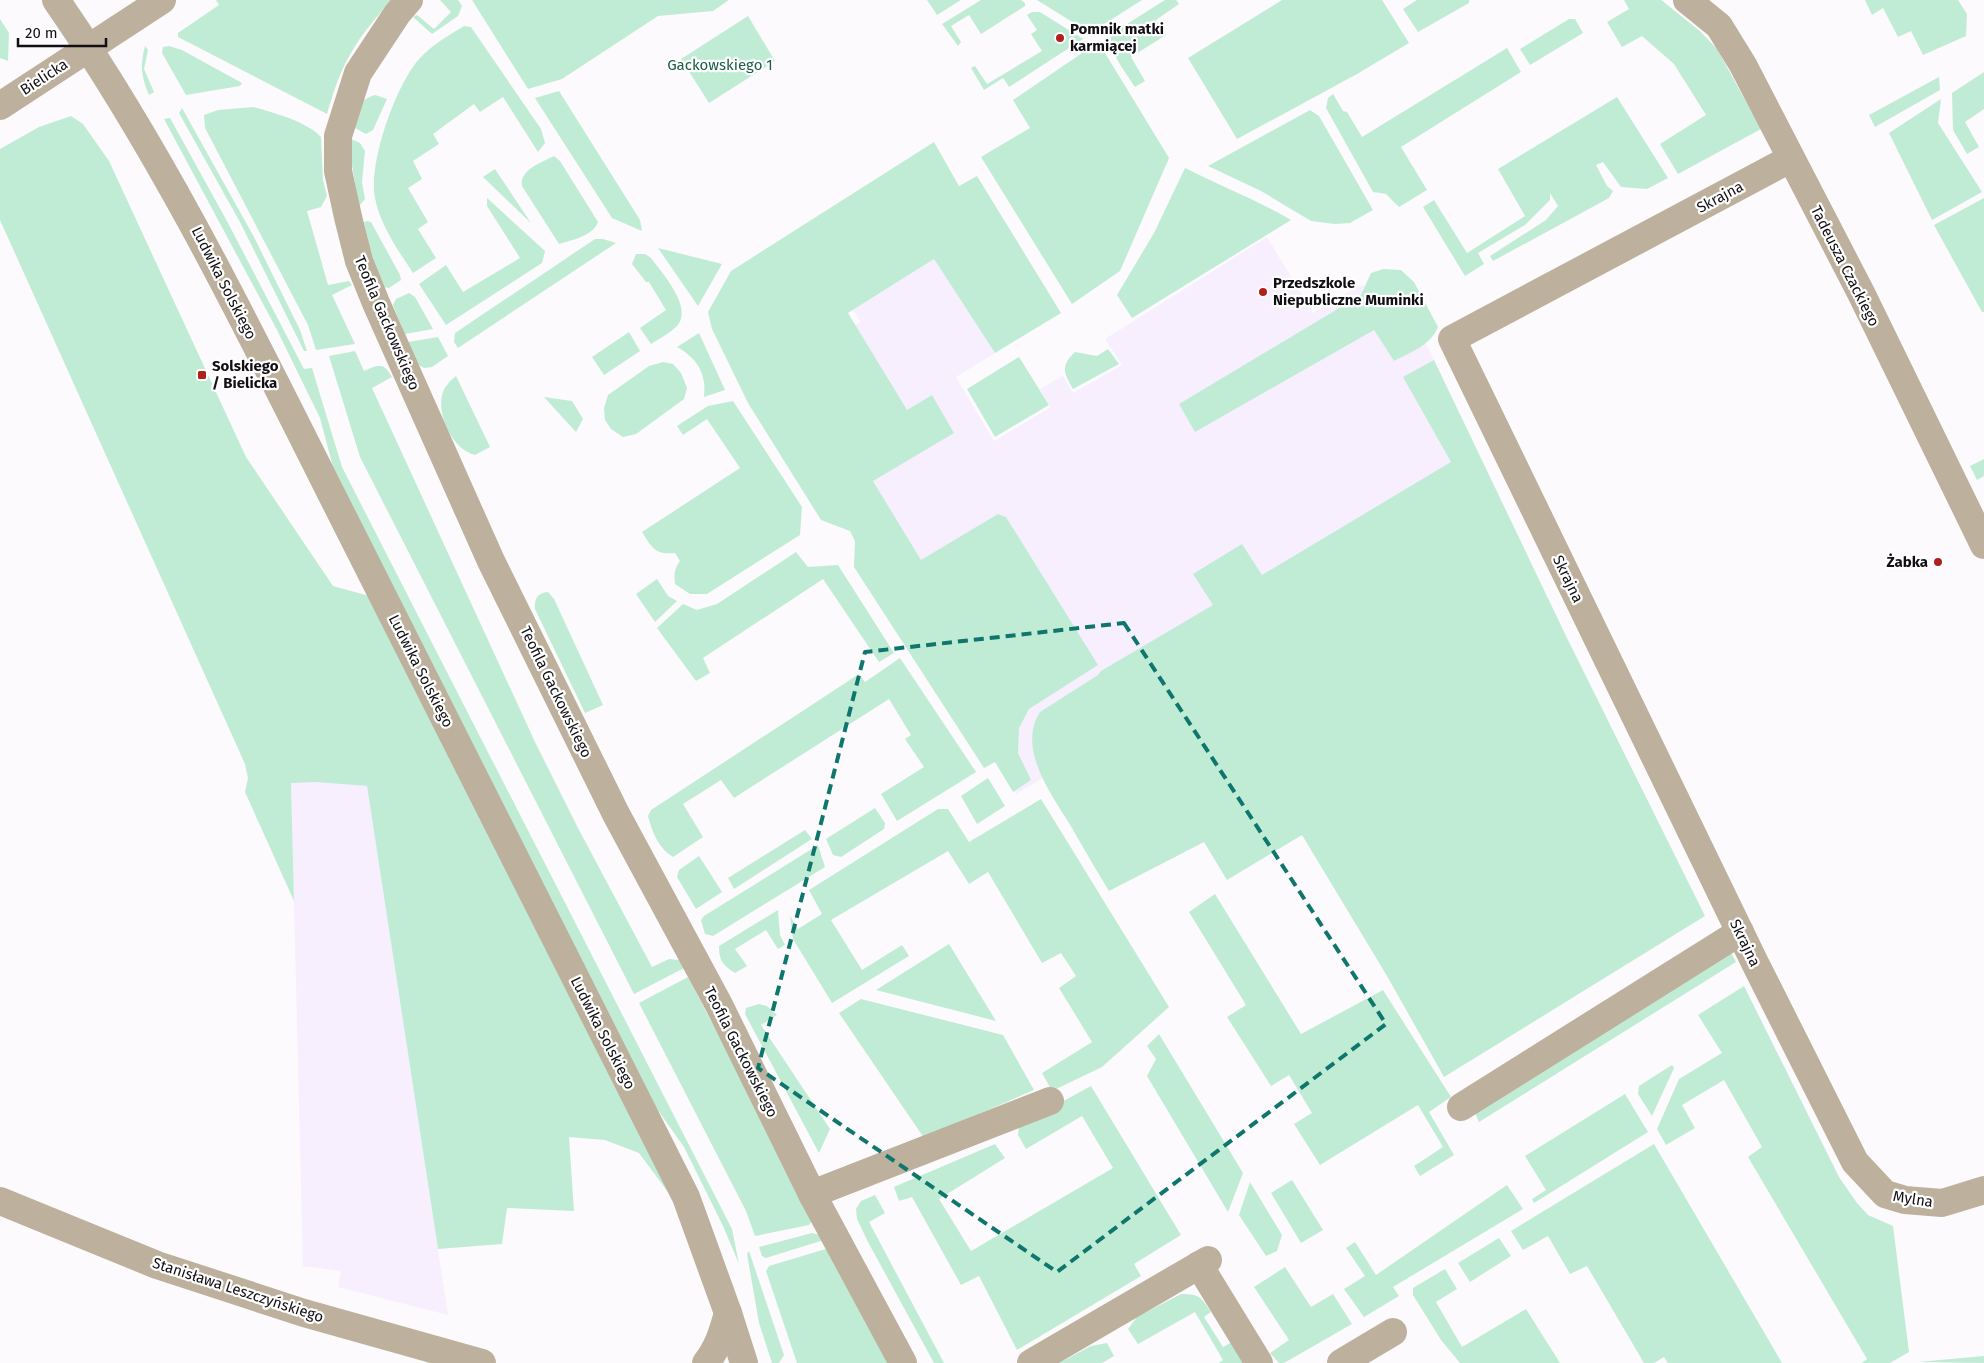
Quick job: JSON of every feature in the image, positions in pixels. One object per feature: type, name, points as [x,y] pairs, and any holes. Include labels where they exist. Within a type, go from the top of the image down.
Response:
[{"type":"street","name":"Ludwika Solskiego","points":[[56,0],[135,120],[183,206],[305,442],[686,1197],[744,1363]]},
{"type":"street","name":"Bielicka","points":[[0,106],[162,0]]},
{"type":"street","name":"Teofila Gackowskiego","points":[[409,0],[397,14],[358,73],[338,136],[338,171],[359,261],[496,570],[616,814],[719,1005],[812,1194],[903,1363]]},
{"type":"street","name":"Tadeusza Czackiego","points":[[1687,0],[1719,26],[1743,65],[1790,160],[1861,294],[1984,545]]},
{"type":"street","name":"Skrajna","points":[[1790,160],[1452,339],[1740,932],[1855,1162]]},
{"type":"street","points":[[1461,1107],[1740,932]]},
{"type":"street","points":[[812,1194],[1050,1101]]},
{"type":"street","name":"Mylna","points":[[1855,1162],[1885,1194],[1905,1200],[1942,1203],[1984,1190]]},
{"type":"street","name":"Stanisława Leszczyńskiego","points":[[0,1201],[157,1265],[304,1313],[482,1363]]},
{"type":"street","points":[[1031,1363],[1204,1262],[1259,1363]]},
{"type":"street","points":[[706,1363],[718,1343],[728,1313]]},
{"type":"street","points":[[1341,1363],[1394,1332]]},
{"type":"highlighted area","points":[[1124,623],[1386,1024],[1057,1272],[758,1068],[865,652]]},
{"type":"shaded area","points":[[1267,237],[1313,313],[1355,287],[1395,279],[1566,636],[1227,880],[1204,842],[1116,887],[1050,774],[1016,794],[1003,775],[918,556],[873,481],[848,330],[861,322],[853,310],[934,259],[995,353],[956,377],[994,441],[1051,407],[1040,389],[1063,376],[1073,393],[1122,365],[1105,339]]},
{"type":"shaded area","points":[[291,782],[367,786],[448,1315],[338,1287],[341,1271],[303,1266]]},
{"type":"green space","points":[[216,0],[391,0],[365,32],[347,60],[337,82],[327,114],[178,37],[178,33],[219,5]]},
{"type":"green space","points":[[440,0],[458,0],[462,6],[458,16],[432,34],[413,17],[417,15],[434,29],[451,12]]},
{"type":"green space","points":[[472,0],[729,0],[713,11],[658,16],[562,79],[528,89]]},
{"type":"green space","points":[[927,0],[961,0],[937,15]]},
{"type":"green space","points":[[981,0],[1021,0],[1025,3],[1025,6],[981,34],[969,15],[951,26],[961,42],[958,46],[942,24]]},
{"type":"green space","points":[[1037,0],[1142,0],[1090,33]]},
{"type":"green space","points":[[1165,0],[1176,0],[1179,4],[1156,20],[1166,35],[1131,57],[1145,81],[1135,87],[1115,55],[1112,48],[1111,34]]},
{"type":"green space","points":[[1282,0],[1382,0],[1409,43],[1357,74],[1237,139],[1188,58]]},
{"type":"green space","points":[[1417,0],[1469,0],[1469,3],[1418,32],[1403,9]]},
{"type":"green space","points":[[1624,0],[1661,0],[1700,31],[1717,49],[1761,129],[1678,174],[1660,144],[1706,115],[1674,64],[1642,36],[1622,47],[1607,22],[1629,9]]},
{"type":"green space","points":[[1865,0],[1958,0],[1967,14],[1966,36],[1923,55],[1911,31],[1898,37],[1883,8],[1872,15]]},
{"type":"green space","points":[[1032,12],[1040,12],[1083,39],[1009,87],[1003,78],[984,90],[971,68],[975,66],[987,84],[1042,51],[1031,34],[1037,30],[1027,15]]},
{"type":"green space","name":"Gackowskiego 1","points":[[748,16],[775,61],[709,103],[681,59]]},
{"type":"green space","points":[[0,19],[9,33],[8,61],[0,58]]},
{"type":"green space","points":[[1569,19],[1575,19],[1583,33],[1530,65],[1520,49]]},
{"type":"green space","points":[[464,26],[471,27],[541,129],[545,143],[538,152],[503,97],[480,112],[474,104],[433,134],[439,144],[413,161],[422,179],[408,188],[428,222],[418,229],[436,258],[413,273],[390,237],[377,208],[374,183],[380,145],[393,104],[411,70],[430,49]]},
{"type":"green space","points":[[145,46],[148,50],[144,69],[154,92],[149,95],[142,70]]},
{"type":"green space","points":[[169,46],[182,50],[242,83],[240,86],[186,95],[162,53],[163,47]]},
{"type":"green space","points":[[1091,47],[1102,48],[1169,158],[1120,271],[1072,304],[981,157],[1030,128],[1013,100]]},
{"type":"green space","points":[[1507,48],[1521,72],[1401,147],[1427,190],[1399,207],[1386,194],[1373,192],[1326,108],[1328,98],[1333,94],[1343,111],[1347,112],[1362,137]]},
{"type":"green space","points":[[1984,72],[1984,109],[1965,122],[1979,147],[1967,154],[1953,130],[1952,93]]},
{"type":"green space","points":[[1939,77],[1940,90],[1875,127],[1869,115]]},
{"type":"green space","points":[[559,91],[640,220],[642,231],[612,218],[535,98]]},
{"type":"green space","points":[[375,95],[387,99],[373,130],[366,134],[353,127],[361,103]]},
{"type":"green space","points":[[1617,97],[1668,178],[1647,189],[1621,187],[1603,162],[1596,165],[1607,186],[1613,191],[1609,198],[1493,261],[1490,256],[1546,220],[1558,206],[1550,193],[1550,200],[1525,225],[1478,253],[1484,264],[1465,276],[1423,207],[1434,200],[1467,253],[1525,216],[1498,169]]},
{"type":"green space","points":[[1941,99],[1938,123],[1982,192],[1932,220],[1889,133]]},
{"type":"green space","points":[[254,107],[307,126],[321,137],[323,180],[327,196],[321,207],[307,211],[328,285],[349,281],[352,285],[332,295],[355,344],[316,350],[308,325],[205,128],[204,115],[218,110]]},
{"type":"green space","points":[[182,108],[254,237],[300,330],[307,351],[304,351],[241,224],[179,113]]},
{"type":"green space","points":[[1310,110],[1319,116],[1373,210],[1350,223],[1335,224],[1311,221],[1261,191],[1208,166]]},
{"type":"green space","points":[[71,116],[83,124],[109,161],[246,457],[333,586],[384,600],[685,1215],[639,1153],[605,1140],[569,1137],[574,1211],[507,1208],[502,1244],[438,1249],[367,786],[315,782],[291,783],[294,901],[245,792],[248,778],[245,764],[0,220],[0,149],[39,127]]},
{"type":"green space","points":[[170,118],[228,223],[304,369],[312,368],[342,467],[732,1229],[739,1264],[723,1226],[684,1147],[655,1106],[637,1074],[333,467],[320,418],[277,330],[164,119]]},
{"type":"green space","points":[[351,139],[360,143],[365,151],[362,182],[365,199],[359,206],[350,154]]},
{"type":"green space","points":[[934,142],[959,186],[977,176],[1061,313],[995,353],[934,259],[848,313],[907,410],[932,395],[954,433],[873,481],[921,560],[998,514],[1006,517],[1098,665],[1029,709],[1019,728],[1018,753],[1031,780],[1013,792],[995,762],[984,768],[854,567],[855,541],[850,531],[821,520],[748,403],[712,329],[708,312],[731,271]]},
{"type":"green space","points":[[554,156],[560,161],[598,222],[592,231],[587,234],[559,244],[522,186],[524,175],[532,167]]},
{"type":"green space","points":[[1185,168],[1291,220],[1132,318],[1117,295],[1154,233]]},
{"type":"green space","points":[[495,169],[531,223],[483,177]]},
{"type":"green space","points":[[487,198],[545,251],[542,263],[446,325],[419,284],[446,265],[463,292],[520,258],[487,206]]},
{"type":"green space","points":[[1984,198],[1984,312],[1982,312],[1934,225]]},
{"type":"green space","points":[[364,222],[371,222],[400,275],[401,280],[389,288],[384,287],[372,259]]},
{"type":"green space","points":[[595,239],[616,243],[458,348],[454,342],[455,333]]},
{"type":"green space","points":[[658,248],[722,264],[698,306]]},
{"type":"green space","points":[[636,254],[645,254],[651,258],[675,291],[682,310],[681,319],[677,326],[651,344],[640,328],[666,310],[649,282],[646,282],[632,264]]},
{"type":"green space","points":[[1383,269],[1401,270],[1414,282],[1438,327],[1431,339],[1414,351],[1394,361],[1374,330],[1195,432],[1179,404],[1361,295],[1371,273]]},
{"type":"green space","points":[[409,293],[415,297],[433,329],[405,334],[393,305],[396,299]]},
{"type":"green space","points":[[629,332],[640,351],[604,375],[592,357]]},
{"type":"green space","points":[[699,333],[725,390],[704,397],[704,381],[699,367],[690,356],[677,347]]},
{"type":"green space","points":[[438,337],[448,356],[432,367],[424,368],[417,364],[408,342]]},
{"type":"green space","points":[[1108,349],[1119,364],[1073,389],[1065,370],[1070,357],[1075,352],[1097,356]]},
{"type":"green space","points":[[355,351],[364,371],[380,366],[386,369],[392,377],[372,388],[535,742],[578,828],[652,967],[669,959],[680,960],[684,968],[634,994],[360,457],[329,356]]},
{"type":"green space","points":[[1019,357],[1049,405],[995,437],[967,389]]},
{"type":"green space","points":[[1434,360],[1566,636],[1705,916],[1444,1077],[1387,976],[1302,835],[1227,880],[1204,842],[1109,891],[1047,787],[1035,757],[1032,742],[1034,727],[1040,712],[1098,675],[1101,671],[1213,605],[1193,574],[1242,544],[1262,575],[1451,462],[1403,377]]},
{"type":"green space","points":[[663,362],[673,364],[681,373],[687,388],[684,399],[636,434],[623,437],[611,429],[605,420],[604,408],[608,395],[649,366]]},
{"type":"green space","points":[[456,376],[490,447],[475,455],[467,452],[460,446],[448,431],[444,422],[441,403],[442,395],[448,384]]},
{"type":"green space","points":[[544,397],[572,401],[583,419],[576,432]]},
{"type":"green space","points":[[733,401],[802,507],[800,535],[707,594],[690,594],[675,584],[675,572],[680,561],[675,553],[658,551],[642,532],[740,468],[707,419],[683,435],[677,426],[708,406]]},
{"type":"green space","points":[[1984,459],[1984,476],[1977,480],[1970,466]]},
{"type":"green space","points":[[796,552],[808,567],[838,565],[894,653],[879,662],[823,579],[703,658],[710,673],[696,681],[657,628],[683,604],[697,610],[717,604]]},
{"type":"green space","points":[[657,579],[668,596],[677,601],[655,622],[636,594]]},
{"type":"green space","points":[[548,592],[554,599],[603,705],[585,713],[535,609],[537,597]]},
{"type":"green space","points":[[900,658],[976,772],[897,821],[881,794],[924,767],[905,739],[911,735],[889,699],[734,798],[721,780],[683,804],[703,837],[673,857],[668,854],[654,834],[648,816],[651,810],[859,674],[865,682]]},
{"type":"green space","points":[[988,778],[1005,806],[977,824],[961,796]]},
{"type":"green space","points":[[1041,799],[1169,1007],[1102,1067],[1052,1091],[1042,1073],[1092,1042],[1059,988],[1076,976],[1061,953],[1042,963],[988,872],[969,884],[948,851],[831,920],[862,970],[902,945],[909,956],[832,1003],[793,939],[790,916],[798,929],[822,914],[809,890],[938,809],[948,809],[969,842]]},
{"type":"green space","points":[[875,808],[885,823],[884,829],[841,857],[833,855],[826,839]]},
{"type":"green space","points":[[805,830],[812,839],[734,889],[728,878]]},
{"type":"green space","points":[[818,845],[825,867],[713,936],[705,934],[701,920],[704,916]]},
{"type":"green space","points":[[699,856],[722,892],[696,909],[677,877],[679,870]]},
{"type":"green space","points":[[1215,894],[1301,1034],[1383,990],[1451,1097],[1429,1112],[1454,1155],[1420,1176],[1414,1166],[1443,1147],[1418,1105],[1320,1165],[1294,1124],[1312,1113],[1289,1075],[1271,1086],[1227,1017],[1246,1005],[1189,912]]},
{"type":"green space","points":[[778,910],[780,935],[785,945],[778,949],[766,930],[735,949],[747,966],[735,973],[727,968],[722,962],[719,946]]},
{"type":"green space","points":[[949,944],[996,1021],[876,990]]},
{"type":"green space","points":[[1730,951],[1736,962],[1479,1122],[1475,1113]]},
{"type":"green space","points":[[688,977],[814,1218],[809,1225],[755,1236],[746,1211],[639,1003]]},
{"type":"green space","points":[[1744,986],[1839,1177],[1868,1215],[1893,1226],[1909,1352],[1890,1363],[1862,1363],[1867,1359],[1748,1157],[1762,1147],[1724,1080],[1682,1105],[1695,1128],[1666,1145],[1657,1129],[1679,1079],[1722,1053],[1698,1015]]},
{"type":"green space","points":[[861,999],[1003,1035],[1034,1090],[924,1138],[839,1013]]},
{"type":"green space","points":[[759,1004],[767,1006],[777,1015],[761,1025],[830,1129],[819,1153],[745,1014],[746,1008]]},
{"type":"green space","points":[[1159,1034],[1243,1173],[1228,1212],[1147,1076],[1156,1059],[1147,1046]]},
{"type":"green space","points":[[1672,1065],[1674,1068],[1652,1116],[1638,1094],[1639,1086]]},
{"type":"green space","points":[[1091,1086],[1181,1235],[1134,1264],[1141,1276],[1017,1350],[979,1276],[961,1285],[912,1197],[899,1201],[894,1187],[995,1144],[1005,1158],[939,1199],[971,1251],[1113,1168],[1082,1116],[1026,1149],[1018,1135],[1019,1125]]},
{"type":"green space","points":[[1625,1094],[1648,1132],[1534,1203],[1532,1199],[1546,1190],[1525,1156]]},
{"type":"green space","points":[[1654,1144],[1782,1363],[1668,1363],[1664,1357],[1654,1363],[1644,1363],[1587,1266],[1570,1274],[1548,1236],[1523,1250],[1511,1231]]},
{"type":"green space","points":[[1292,1180],[1323,1230],[1301,1243],[1271,1193]]},
{"type":"green space","points":[[1250,1182],[1282,1235],[1277,1251],[1266,1256],[1239,1215]]},
{"type":"green space","points":[[1507,1185],[1523,1209],[1393,1287],[1399,1296],[1364,1317],[1344,1289],[1365,1276],[1346,1248],[1355,1242],[1376,1275]]},
{"type":"green space","points":[[875,1195],[885,1213],[869,1222],[944,1363],[934,1363],[857,1219],[856,1209],[861,1201]]},
{"type":"green space","points":[[812,1233],[820,1235],[824,1240],[766,1258],[762,1256],[759,1247]]},
{"type":"green space","points":[[1499,1238],[1511,1256],[1470,1282],[1458,1263]]},
{"type":"green space","points":[[829,1248],[890,1363],[797,1363],[766,1271],[769,1266]]},
{"type":"green space","points":[[749,1251],[784,1355],[779,1363],[772,1363],[759,1323],[747,1254]]},
{"type":"green space","points":[[1285,1267],[1311,1307],[1333,1294],[1352,1324],[1284,1363],[1279,1363],[1270,1353],[1289,1340],[1254,1287]]},
{"type":"green space","points":[[1445,1269],[1457,1289],[1436,1302],[1462,1347],[1526,1309],[1560,1363],[1460,1363],[1441,1340],[1413,1295],[1413,1288]]},
{"type":"green space","points":[[1181,1294],[1196,1296],[1203,1300],[1211,1312],[1204,1317],[1223,1347],[1232,1342],[1244,1363],[1219,1363],[1223,1360],[1195,1312],[1138,1344],[1128,1329],[1137,1317]]},
{"type":"green space","points":[[1107,1343],[1114,1356],[1102,1363],[1059,1363],[1091,1346]]},
{"type":"green space","points":[[1984,1356],[1984,1363],[1918,1362]]},
{"type":"place","name":"Pomnik matki karmiącej","points":[[1060,38]]},
{"type":"place","name":"Przedszkole Niepubliczne Muminki","points":[[1263,292]]},
{"type":"place","name":"Solskiego / Bielicka","points":[[202,375]]},
{"type":"place","name":"Żabka","points":[[1938,562]]}]
